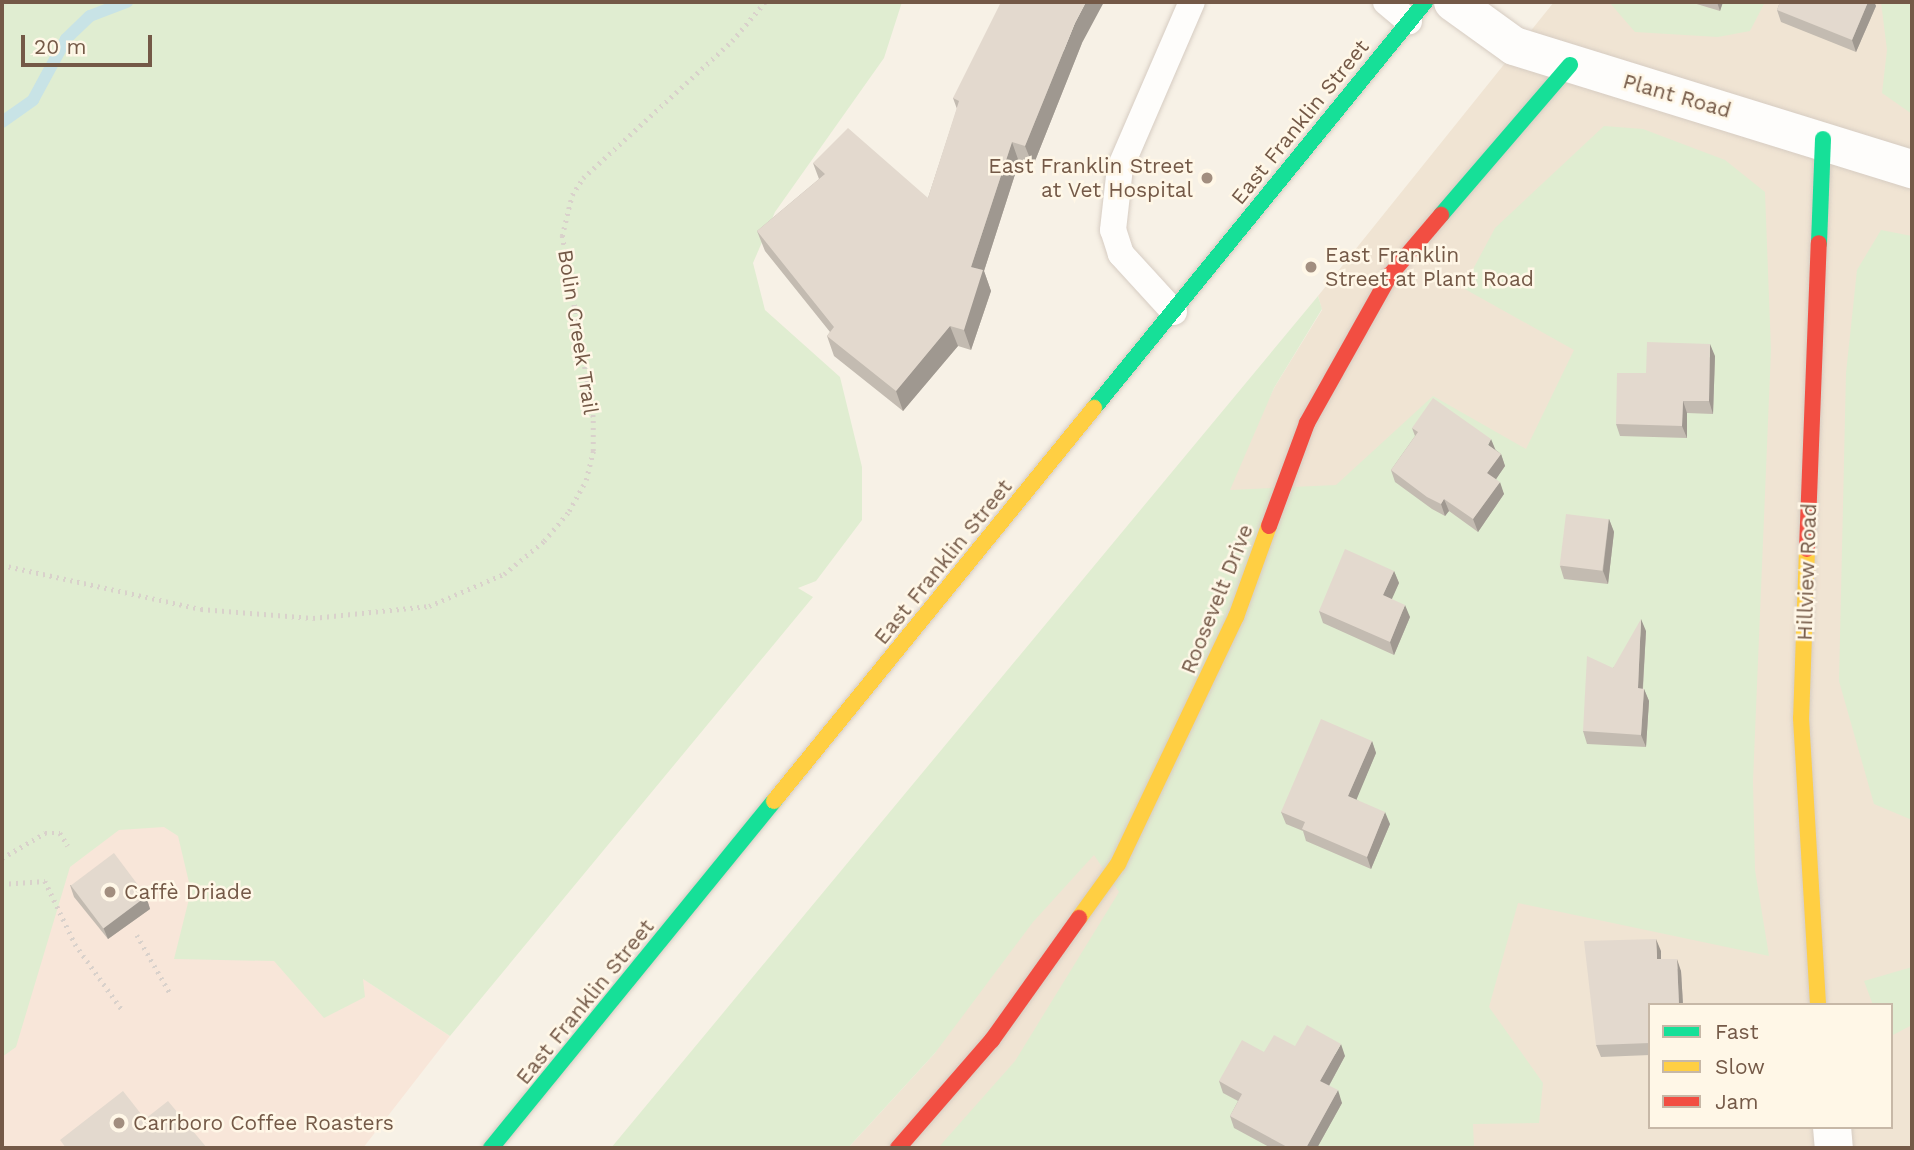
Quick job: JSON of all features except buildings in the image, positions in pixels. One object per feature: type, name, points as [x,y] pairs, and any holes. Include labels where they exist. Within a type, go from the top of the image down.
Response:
[{"type":"street","name":"Plant Road","points":[[1453,2],[1495,37],[1570,65],[1823,139],[1912,169]]},
{"type":"street","name":"East Franklin Street","points":[[491,1148],[1417,12]]},
{"type":"street","name":"Roosevelt Drive","points":[[898,1148],[992,1040],[1118,864],[1236,617],[1307,423],[1390,275],[1570,65]]},
{"type":"street","name":"Hillview Road","points":[[1818,1003],[1801,718],[1823,139]]},
{"type":"street","points":[[1832,1129],[1834,1148]]},
{"type":"lane","points":[[1174,312],[1121,254],[1113,230],[1120,168],[1192,2]]},
{"type":"lane","points":[[1386,2],[1417,12]]},
{"type":"path","name":"Bolin Creek Trail","points":[[2,565],[201,609],[313,618],[429,606],[504,574],[544,541],[569,511],[586,480],[593,450],[593,416],[562,236],[572,195],[583,178],[732,41],[765,2]]},
{"type":"path","points":[[2,858],[45,833],[60,833],[68,846]]},
{"type":"path","points":[[2,884],[45,881],[75,944],[123,1011]]},
{"type":"path","points":[[137,935],[170,993]]},
{"type":"shaded area","points":[[1554,2],[1912,2],[1912,1148],[848,1148],[935,1053],[1184,625],[1240,459],[1274,388],[1322,310],[1318,296]]},
{"type":"shaded area","points":[[84,729],[249,904],[450,1036],[363,1148],[2,1148],[2,812]]},
{"type":"green space","points":[[2,2],[902,2],[884,58],[775,212],[753,263],[765,310],[840,377],[862,467],[862,520],[816,581],[798,588],[813,597],[450,1036],[363,979],[365,997],[324,1018],[274,961],[174,959],[191,891],[178,836],[164,827],[119,830],[70,867],[16,1047],[2,1057]]},
{"type":"green space","points":[[1609,2],[1765,2],[1750,31],[1718,37],[1635,32]]},
{"type":"green space","points":[[1881,2],[1912,2],[1912,114],[1882,93],[1887,50]]},
{"type":"green space","points":[[1604,126],[1643,129],[1725,160],[1765,192],[1771,350],[1753,781],[1755,870],[1769,956],[1518,903],[1489,1007],[1543,1083],[1539,1123],[1473,1124],[1474,1148],[938,1148],[1015,1061],[1119,892],[1094,855],[1033,922],[935,1053],[848,1148],[611,1148],[1318,296],[1322,309],[1274,388],[1230,490],[1336,485],[1433,396],[1526,449],[1574,350],[1463,288],[1495,228]]},
{"type":"green space","points":[[1881,230],[1912,236],[1912,820],[1874,804],[1839,681],[1846,373],[1857,270]]},
{"type":"green space","points":[[1912,967],[1912,1025],[1893,1035],[1893,1003],[1872,1003],[1864,981]]},
{"type":"waterway","points":[[2,122],[33,100],[66,39],[90,16],[127,2]]},
{"type":"traffic: fast","points":[[1094,408],[1425,2]]},
{"type":"traffic: fast","points":[[1441,215],[1570,65]]},
{"type":"traffic: fast","points":[[1819,243],[1823,139]]},
{"type":"traffic: fast","points":[[491,1148],[774,801]]},
{"type":"traffic: slow","points":[[774,801],[1094,408]]},
{"type":"traffic: slow","points":[[1079,918],[1118,864],[1236,617],[1269,526]]},
{"type":"traffic: slow","points":[[1807,549],[1801,718],[1818,1003]]},
{"type":"traffic: jam","points":[[1269,526],[1307,423],[1390,275],[1441,215]]},
{"type":"traffic: jam","points":[[1807,549],[1819,243]]},
{"type":"traffic: jam","points":[[898,1148],[992,1040],[1079,918]]},
{"type":"place","name":"East Franklin Street at Vet Hospital","points":[[1207,178]]},
{"type":"place","name":"East Franklin Street at Plant Road","points":[[1311,267]]},
{"type":"place","name":"Caffè Driade","points":[[110,892]]},
{"type":"place","name":"Carrboro Coffee Roasters","points":[[119,1123]]}]
